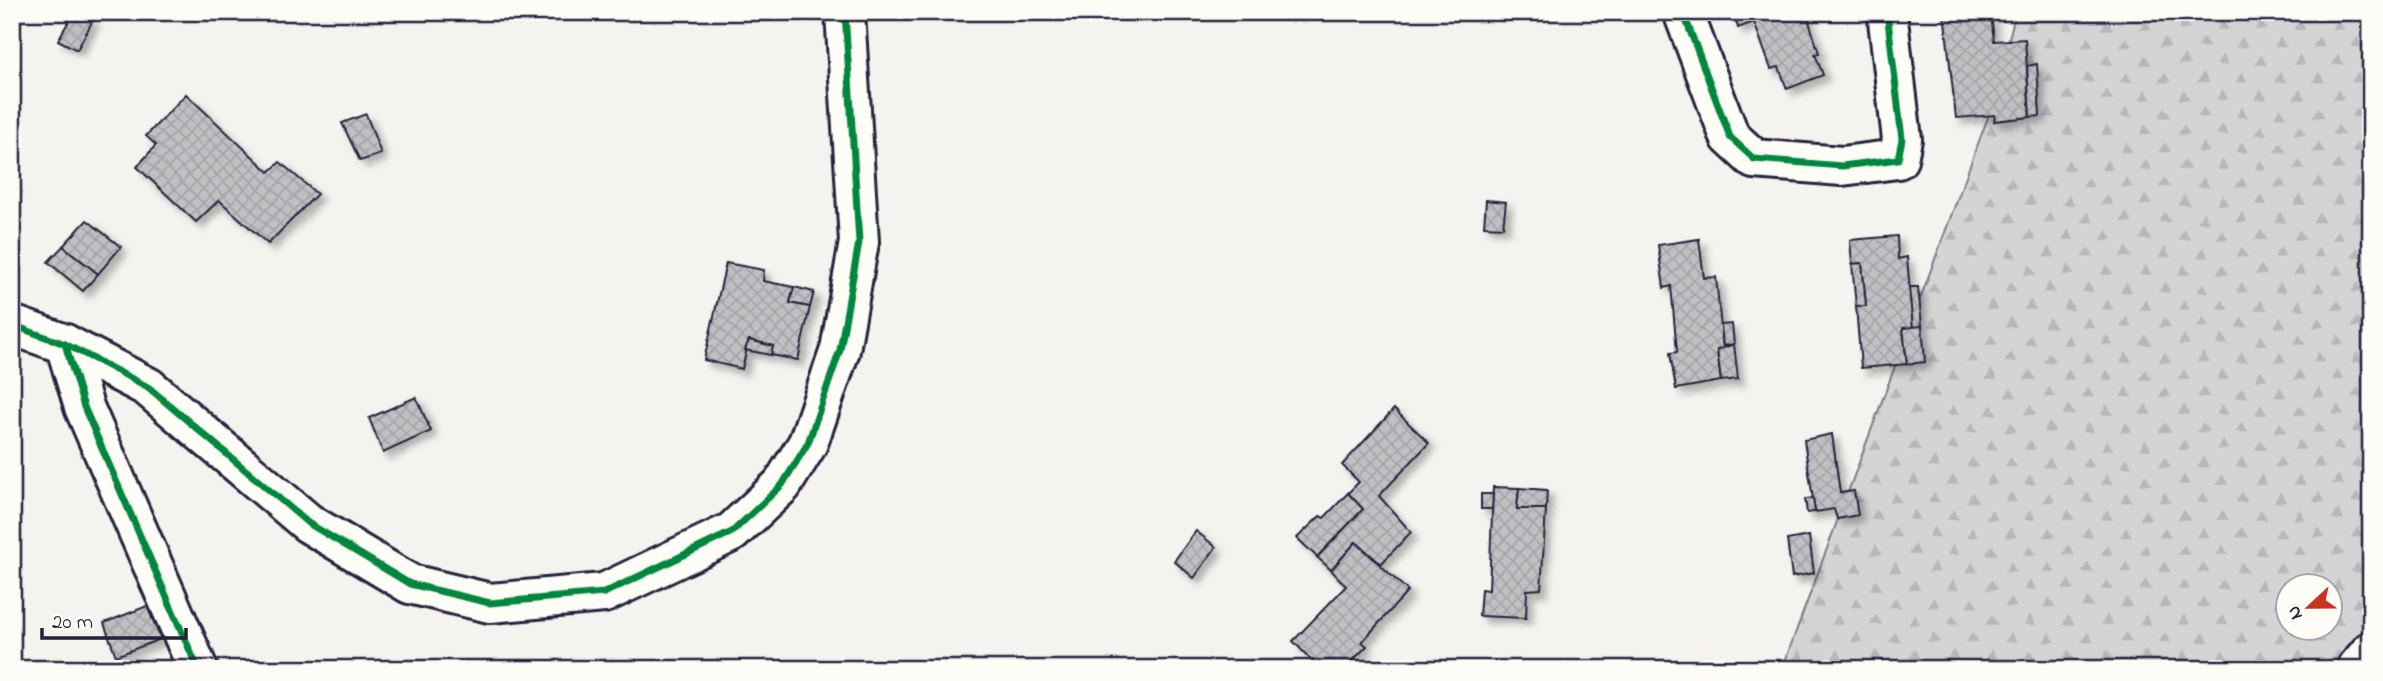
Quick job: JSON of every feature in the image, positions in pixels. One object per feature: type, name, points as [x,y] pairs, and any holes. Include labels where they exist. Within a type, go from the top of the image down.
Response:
[{"type":"street","points":[[12,326],[65,344],[148,387],[308,523],[410,583],[489,603],[604,593],[732,532],[782,485],[807,443],[841,351],[859,242],[845,12]]},
{"type":"street","points":[[1683,12],[1730,136],[1754,159],[1842,166],[1898,159],[1902,139],[1887,12]]},
{"type":"street","points":[[65,344],[84,407],[198,669]]},
{"type":"street","points":[[2356,669],[2371,651]]},
{"type":"green space","points":[[2016,12],[2371,12],[2371,632],[2359,669],[1782,669],[1988,117]]},
{"type":"building","points":[[74,12],[93,20],[77,50],[58,40]]},
{"type":"building","points":[[1733,12],[1806,12],[1819,53],[1815,54],[1823,75],[1787,89],[1779,67],[1771,69],[1754,22],[1738,28]]},
{"type":"building","points":[[1944,12],[1970,12],[1970,16],[1991,14],[1994,41],[2025,39],[2030,117],[1994,121],[1995,115],[1956,118]]},
{"type":"building","points":[[2037,64],[2040,116],[2030,117],[2027,66]]},
{"type":"building","points":[[186,94],[269,172],[280,162],[317,194],[268,244],[219,200],[196,222],[137,167],[156,145],[146,136]]},
{"type":"building","points":[[366,114],[381,154],[360,161],[342,123]]},
{"type":"building","points":[[1486,200],[1506,202],[1503,227],[1484,226]]},
{"type":"building","points":[[87,220],[121,247],[98,274],[63,246]]},
{"type":"building","points":[[1897,236],[1898,259],[1907,257],[1913,328],[1903,328],[1907,364],[1861,368],[1856,306],[1866,306],[1862,263],[1852,264],[1850,240]]},
{"type":"building","points":[[1699,239],[1704,278],[1716,277],[1723,349],[1717,350],[1721,381],[1676,389],[1670,353],[1677,352],[1671,286],[1664,288],[1658,245]]},
{"type":"building","points":[[63,246],[98,274],[83,291],[48,262]]},
{"type":"building","points":[[726,263],[764,270],[763,281],[794,287],[790,303],[810,307],[798,360],[771,355],[773,346],[749,340],[742,369],[704,360]]},
{"type":"building","points":[[1862,263],[1866,306],[1856,306],[1852,264]]},
{"type":"building","points":[[794,287],[814,292],[810,307],[790,303]]},
{"type":"building","points":[[1909,287],[1918,287],[1922,326],[1913,328]]},
{"type":"building","points":[[1732,324],[1734,344],[1723,346],[1721,325]]},
{"type":"building","points":[[1922,326],[1925,362],[1907,364],[1903,328]]},
{"type":"building","points":[[749,340],[773,346],[771,355],[745,350]]},
{"type":"building","points":[[1734,344],[1738,379],[1721,381],[1717,350]]},
{"type":"building","points":[[416,397],[431,431],[383,453],[369,418]]},
{"type":"building","points":[[1394,409],[1429,443],[1379,496],[1411,532],[1381,564],[1356,542],[1331,570],[1317,557],[1363,509],[1348,493],[1359,482],[1342,465]]},
{"type":"building","points":[[1832,434],[1840,493],[1854,491],[1858,515],[1837,519],[1834,509],[1815,512],[1804,440]]},
{"type":"building","points":[[1493,487],[1519,488],[1517,509],[1546,509],[1541,589],[1527,590],[1526,618],[1479,616],[1481,589],[1489,590]]},
{"type":"building","points":[[1519,488],[1547,490],[1546,509],[1517,509]]},
{"type":"building","points":[[1348,493],[1363,509],[1317,557],[1297,538],[1320,516],[1324,518]]},
{"type":"building","points":[[1481,494],[1493,494],[1492,509],[1481,509]]},
{"type":"building","points":[[1813,498],[1815,512],[1807,513],[1805,499]]},
{"type":"building","points":[[1196,531],[1216,547],[1194,578],[1174,561]]},
{"type":"building","points":[[1809,536],[1814,573],[1792,577],[1787,540]]},
{"type":"building","points":[[1356,542],[1408,591],[1362,642],[1367,646],[1344,669],[1311,669],[1315,664],[1293,641],[1346,586],[1331,570]]},
{"type":"building","points":[[147,606],[161,639],[116,656],[104,623]]},
{"type":"cycle path","points":[[12,325],[65,344],[148,387],[308,523],[410,584],[490,603],[604,593],[732,532],[782,485],[808,443],[840,350],[859,242],[845,12]]},
{"type":"cycle path","points":[[1683,12],[1730,137],[1754,159],[1842,166],[1898,159],[1902,139],[1887,12]]},
{"type":"cycle path","points":[[65,344],[84,407],[198,669]]}]
